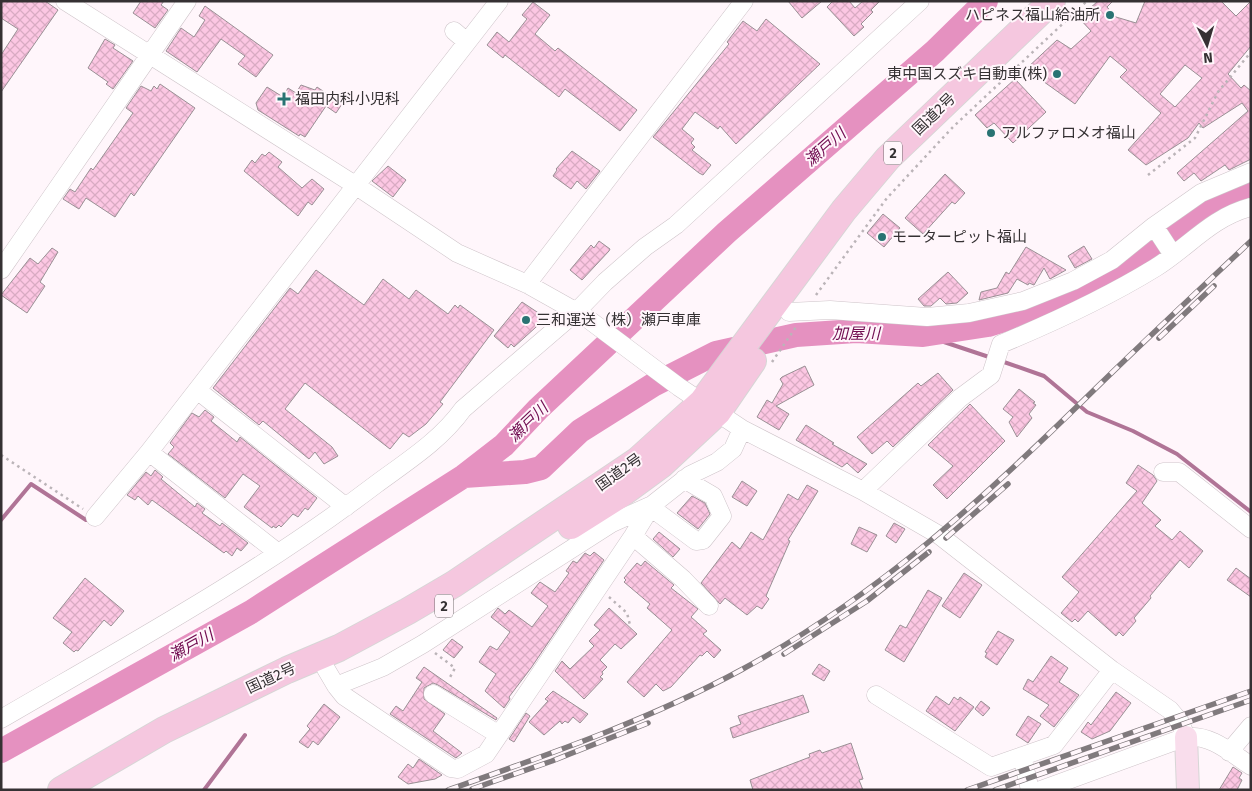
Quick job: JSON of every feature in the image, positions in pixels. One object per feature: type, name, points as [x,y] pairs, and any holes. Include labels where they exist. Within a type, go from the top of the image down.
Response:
[{"type":"highway","name":"国道2号","points":[[786,319],[844,210],[888,158],[1052,1]]},
{"type":"highway","name":"国道2号","points":[[90,790],[185,733],[331,677],[412,625],[607,515],[661,465],[753,360],[786,319],[851,223],[900,166],[1070,1]]},
{"type":"highway","name":"国道2号","points":[[61,790],[164,730],[286,670],[339,648],[454,584],[638,460],[710,407]]},
{"type":"main road","points":[[1186,737],[1188,790]]},
{"type":"street","points":[[65,1],[150,53],[457,253],[527,284],[580,314],[679,387],[742,429],[863,490],[939,535],[1112,670],[1170,710],[1180,722],[1186,737]]},
{"type":"street","points":[[1,270],[187,1]]},
{"type":"street","points":[[92,515],[149,452],[197,390],[350,182],[461,38],[499,1]]},
{"type":"street","points":[[527,284],[744,1]]},
{"type":"street","points":[[1,719],[264,563],[277,552],[346,507],[449,430],[463,409],[580,314],[605,282],[645,247],[676,225],[920,1]]},
{"type":"street","points":[[786,319],[830,310],[927,317],[969,313],[1023,302],[1073,281],[1112,260],[1201,193],[1251,172]]},
{"type":"street","points":[[863,490],[960,398],[991,375],[1001,344],[1061,319],[1110,294],[1208,226],[1234,212],[1251,207]]},
{"type":"street","points":[[1155,228],[1171,253]]},
{"type":"street","points":[[197,390],[346,507]]},
{"type":"street","points":[[652,504],[607,515],[423,644],[383,667],[331,677],[344,696],[399,730],[451,768],[458,769],[486,754],[633,536],[652,504],[684,480],[717,462],[733,449],[742,429]]},
{"type":"street","points":[[149,452],[277,552]]},
{"type":"street","points":[[1163,472],[1178,472],[1251,529]]},
{"type":"street","points":[[652,504],[657,512],[696,541],[703,540],[722,516],[713,496],[684,480]]},
{"type":"street","points":[[633,536],[683,579],[709,606]]},
{"type":"street","points":[[876,695],[991,767],[1054,745],[1112,670]]},
{"type":"street","points":[[433,694],[499,735]]},
{"type":"street","points":[[1229,752],[1251,726]]},
{"type":"street","points":[[1022,756],[1033,787],[1186,737],[1198,736],[1251,766]]},
{"type":"path","points":[[753,360],[887,198],[953,127],[1087,1]]},
{"type":"path","points":[[1148,175],[1195,138],[1218,92],[1251,52]]},
{"type":"path","points":[[1,455],[92,515]]},
{"type":"path","points":[[598,587],[627,614],[630,625]]},
{"type":"path","points":[[423,644],[454,668],[449,679]]},
{"type":"building","points":[[1,1],[45,1],[58,10],[1,92],[1,55],[18,29],[1,18]]},
{"type":"building","points":[[141,1],[164,1],[161,5],[168,10],[155,28],[133,13]]},
{"type":"building","points":[[788,1],[822,1],[802,18]]},
{"type":"building","points":[[833,1],[849,1],[855,8],[863,1],[880,1],[871,10],[873,12],[861,24],[864,27],[854,36],[827,7]]},
{"type":"building","points":[[1098,1],[1113,1],[1107,7],[1116,17],[1136,23],[1145,1],[1221,1],[1236,16],[1251,1],[1251,46],[1228,74],[1241,88],[1244,85],[1251,91],[1251,159],[1229,170],[1225,165],[1201,181],[1194,173],[1184,181],[1177,173],[1248,111],[1242,103],[1203,128],[1199,123],[1188,138],[1146,165],[1128,150],[1161,113],[1120,77],[1127,70],[1110,56],[1075,104],[1026,69],[1057,40],[1071,49],[1091,31],[1079,18]],"holes":[[[1185,65],[1202,78],[1175,107],[1160,94]]]},
{"type":"building","points":[[533,2],[550,15],[535,34],[555,51],[558,48],[637,110],[620,131],[565,89],[559,97],[505,55],[503,58],[487,45],[497,32],[509,42],[527,19],[522,15]]},
{"type":"building","points":[[205,6],[273,55],[256,77],[238,64],[245,56],[221,39],[197,72],[166,51],[181,28],[194,37],[205,20],[199,16]]},
{"type":"building","points":[[766,19],[820,64],[736,144],[720,126],[718,129],[695,112],[682,129],[694,139],[691,143],[695,147],[692,150],[711,165],[703,175],[653,137],[729,44],[727,42],[743,21],[757,31]]},
{"type":"building","points":[[105,39],[115,45],[113,48],[133,61],[113,89],[106,84],[108,82],[88,68]]},
{"type":"building","points":[[1015,79],[1046,112],[1013,143],[994,123],[987,128],[975,115]]},
{"type":"building","points":[[160,84],[195,108],[134,196],[131,193],[115,217],[86,198],[79,209],[63,199],[70,189],[75,192],[91,168],[93,170],[133,113],[126,108],[141,86],[151,91],[154,86],[157,89]]},
{"type":"building","points":[[301,85],[315,90],[317,87],[342,104],[336,113],[326,106],[305,137],[300,134],[299,136],[258,110],[256,103],[267,87],[283,97],[288,88],[296,93]]},
{"type":"building","points":[[572,151],[600,171],[586,189],[577,181],[571,189],[553,176],[556,169]]},
{"type":"building","points":[[269,152],[282,162],[278,167],[302,188],[312,179],[324,189],[312,205],[308,202],[298,216],[244,171],[252,160],[255,163],[262,154],[265,156]]},
{"type":"building","points":[[388,166],[406,180],[393,197],[372,181]]},
{"type":"building","points":[[945,174],[965,193],[955,204],[952,202],[923,234],[905,218]]},
{"type":"building","name":"モーターピット福山","points":[[883,214],[900,228],[884,247],[867,233]]},
{"type":"building","points":[[599,241],[610,249],[582,280],[570,270],[591,245],[594,248]]},
{"type":"building","points":[[1084,246],[1092,259],[1075,268],[1068,256]]},
{"type":"building","points":[[1026,247],[1066,270],[1050,279],[1044,268],[1034,285],[1029,283],[1028,285],[1017,279],[1008,293],[979,300],[981,292],[997,288],[1006,272],[1009,274]]},
{"type":"building","points":[[52,248],[58,252],[40,282],[45,286],[27,313],[1,295],[30,258],[38,264]]},
{"type":"building","points":[[316,270],[364,305],[383,279],[409,299],[416,290],[448,314],[455,305],[458,308],[460,305],[494,330],[440,402],[443,404],[426,424],[409,437],[403,433],[390,449],[305,383],[285,409],[332,447],[338,456],[324,464],[315,452],[309,459],[263,421],[259,425],[213,388],[290,288],[298,294]]},
{"type":"building","points":[[948,272],[968,293],[957,303],[946,304],[940,298],[931,306],[924,306],[918,299]]},
{"type":"building","name":"三和運送（株）瀬戸車庫","points":[[522,302],[546,318],[514,347],[511,344],[508,348],[494,336]]},
{"type":"building","points":[[805,366],[814,385],[776,406],[789,414],[779,430],[757,417],[767,400],[772,403],[783,384],[780,379]]},
{"type":"building","points":[[938,373],[953,390],[893,447],[887,441],[872,454],[857,437],[918,383],[921,386]]},
{"type":"building","points":[[1019,389],[1036,405],[1029,414],[1032,418],[1017,437],[1009,422],[1013,417],[1003,409]]},
{"type":"building","points":[[970,404],[1005,441],[947,499],[933,485],[953,466],[928,445]]},
{"type":"building","points":[[205,410],[214,417],[211,421],[237,442],[240,437],[317,498],[308,510],[305,508],[298,517],[293,514],[281,527],[279,525],[276,528],[273,526],[272,528],[244,507],[260,486],[243,474],[225,498],[168,454],[174,447],[170,443],[192,413],[199,417]]},
{"type":"building","points":[[806,425],[834,443],[832,444],[867,464],[858,473],[847,463],[842,467],[796,440]]},
{"type":"building","points":[[1138,465],[1153,475],[1157,481],[1142,503],[1161,520],[1155,526],[1172,540],[1180,531],[1203,551],[1189,568],[1180,560],[1134,618],[1136,621],[1123,636],[1119,632],[1116,636],[1088,611],[1078,622],[1075,619],[1072,622],[1061,613],[1079,592],[1062,577],[1137,491],[1126,483]]},
{"type":"building","points":[[155,470],[163,477],[161,479],[195,507],[197,503],[205,509],[202,513],[220,526],[222,523],[248,543],[241,551],[237,548],[232,556],[226,551],[224,553],[152,500],[148,505],[138,496],[135,500],[127,495],[146,472],[151,476]]},
{"type":"building","points":[[742,481],[757,491],[747,506],[732,497]]},
{"type":"building","points":[[807,485],[818,491],[788,540],[790,541],[766,596],[769,599],[762,609],[757,606],[747,615],[725,598],[720,604],[701,583],[732,542],[740,549],[751,532],[763,540],[788,494],[798,500]]},
{"type":"building","points":[[692,496],[705,503],[710,514],[698,529],[677,513]]},
{"type":"building","points":[[894,523],[905,529],[896,543],[886,536]]},
{"type":"building","points":[[859,527],[877,535],[867,552],[851,544]]},
{"type":"building","points":[[659,532],[680,549],[673,557],[653,539]]},
{"type":"building","points":[[594,552],[604,560],[531,668],[509,697],[510,699],[504,708],[485,691],[496,674],[479,662],[490,646],[497,650],[510,632],[491,617],[498,608],[505,614],[509,610],[532,627],[548,606],[531,593],[539,583],[555,592],[569,573],[566,571],[573,561],[577,563],[585,553],[590,556]]},
{"type":"building","points":[[645,561],[674,585],[671,588],[698,609],[691,617],[707,631],[703,634],[721,650],[714,658],[707,651],[702,656],[700,655],[671,687],[663,691],[656,684],[644,697],[627,682],[672,630],[647,608],[650,604],[624,582],[626,580],[624,578],[637,563],[641,566]]},
{"type":"building","points":[[1236,568],[1251,579],[1251,597],[1227,580]]},
{"type":"building","points":[[964,573],[982,585],[960,618],[942,606]]},
{"type":"building","points":[[85,578],[124,611],[111,626],[104,620],[78,651],[74,652],[63,643],[72,632],[53,618]]},
{"type":"building","points":[[928,590],[942,598],[904,662],[885,650],[900,625],[906,628]]},
{"type":"building","points":[[609,608],[637,634],[621,649],[615,644],[600,660],[607,667],[600,677],[603,679],[584,699],[555,671],[562,661],[570,669],[594,646],[589,641],[600,630],[594,625]]},
{"type":"building","points":[[998,631],[1014,640],[997,665],[985,657],[987,653],[985,652]]},
{"type":"building","points":[[452,639],[463,647],[454,658],[443,650]]},
{"type":"building","points":[[1051,656],[1068,668],[1059,682],[1079,695],[1054,727],[1040,716],[1049,705],[1023,689],[1028,679],[1033,682]]},
{"type":"building","points":[[819,664],[830,671],[824,681],[812,674]]},
{"type":"building","points":[[424,667],[497,718],[496,720],[438,685],[433,683],[424,688],[424,699],[445,714],[433,731],[462,753],[456,758],[390,714],[396,706],[403,711],[422,682],[416,678]]},
{"type":"building","points":[[553,691],[588,714],[580,723],[573,717],[568,723],[565,721],[562,724],[560,721],[544,735],[529,722],[548,701],[545,699]]},
{"type":"building","points":[[1116,692],[1131,703],[1110,731],[1092,739],[1081,732],[1088,722],[1091,725]]},
{"type":"building","points":[[803,695],[809,712],[733,738],[730,728],[741,724],[738,716]]},
{"type":"building","points":[[936,696],[949,705],[954,697],[958,700],[960,697],[974,707],[955,731],[926,711]]},
{"type":"building","points":[[981,701],[990,708],[983,716],[975,709]]},
{"type":"building","points":[[324,704],[340,717],[318,745],[313,741],[308,748],[299,742],[310,729],[307,726]]},
{"type":"building","points":[[526,713],[530,716],[514,742],[509,739]]},
{"type":"building","points":[[1028,716],[1041,724],[1028,743],[1016,735]]},
{"type":"building","points":[[851,743],[863,779],[859,780],[863,790],[753,790],[750,780],[810,757],[809,754],[820,750],[822,753]]},
{"type":"building","points":[[419,759],[442,775],[435,779],[408,784],[398,777],[408,764],[413,768]]},
{"type":"building","points":[[1233,767],[1242,773],[1239,778],[1242,780],[1237,790],[1219,790]]},
{"type":"waterway","name":"瀬戸川","points":[[1,751],[251,612],[464,476],[504,445],[538,409],[727,232],[935,51],[986,1]]},
{"type":"waterway","name":"加屋川","points":[[464,476],[525,472],[541,468],[580,431],[653,385],[716,353],[796,335],[856,331],[923,335],[988,325],[1023,314],[1064,299],[1105,277],[1230,197],[1251,190]]},
{"type":"waterway","points":[[923,335],[992,358]]},
{"type":"waterway","points":[[1001,361],[1044,376],[1087,412],[1133,431],[1177,454],[1251,512]]},
{"type":"waterway","points":[[1,520],[31,484],[86,520],[89,516]]},
{"type":"waterway","points":[[204,790],[245,735]]},
{"type":"railway","points":[[448,790],[597,736],[670,705],[741,670],[791,641],[838,610],[884,578],[1011,470],[1251,241]]},
{"type":"railway","points":[[1159,338],[1214,286]]},
{"type":"railway","points":[[946,538],[1008,484]]},
{"type":"railway","points":[[784,654],[867,601],[929,552]]},
{"type":"railway","points":[[967,790],[1251,691]]},
{"type":"railway","points":[[995,790],[1251,700]]},
{"type":"railway","points":[[472,789],[552,761],[648,723]]},
{"type":"place","name":"ハピネス福山給油所","points":[[1110,15]]},
{"type":"place","name":"東中国スズキ自動車(株)","points":[[1057,74]]},
{"type":"place","name":"福田内科小児科","points":[[284,99]]},
{"type":"place","name":"アルファロメオ福山","points":[[991,133]]},
{"type":"place","name":"モーターピット福山","points":[[882,237]]},
{"type":"place","name":"三和運送（株）瀬戸車庫","points":[[526,320]]}]
